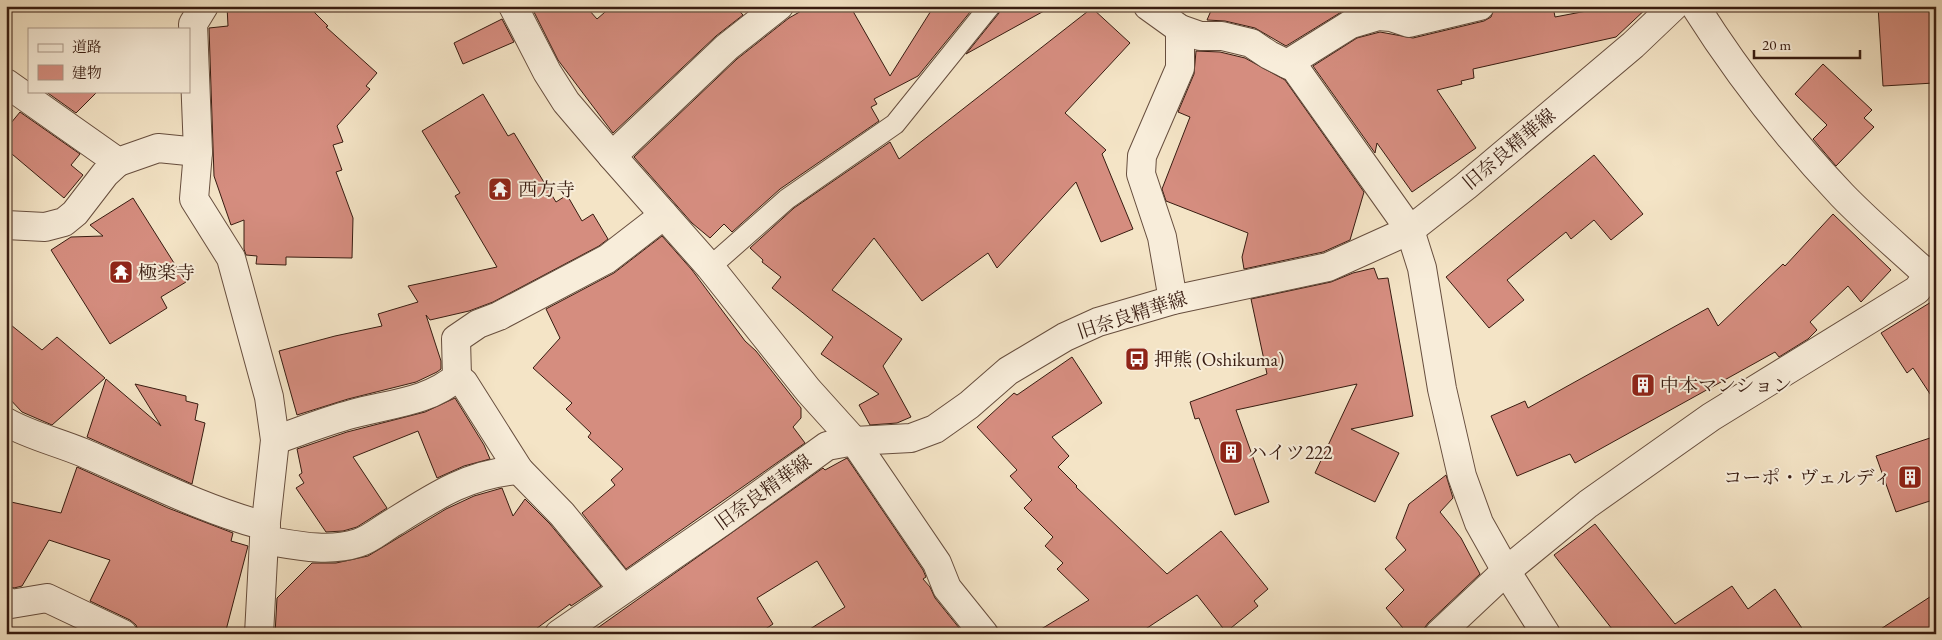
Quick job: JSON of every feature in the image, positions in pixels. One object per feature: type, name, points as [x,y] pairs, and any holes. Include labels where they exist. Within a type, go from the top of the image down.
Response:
[{"type":"street","points":[[204,6],[193,24],[198,152],[194,199],[231,258],[269,397],[275,440],[265,533],[259,634]]},
{"type":"street","points":[[513,6],[547,72],[566,102],[710,267],[808,390],[854,441],[937,563],[947,588],[984,634]]},
{"type":"street","points":[[612,156],[727,47],[779,6]]},
{"type":"street","points":[[1148,6],[1180,29],[1200,36],[1222,36],[1252,43],[1295,68],[1410,230],[1422,268],[1442,389],[1462,476],[1479,523],[1506,571],[1546,634]]},
{"type":"street","points":[[1287,64],[1350,24],[1378,16],[1391,17],[1409,23],[1480,6]]},
{"type":"street","name":"旧奈良精華線","points":[[559,634],[623,588],[723,522],[827,446],[854,441],[911,438],[935,429],[969,406],[1008,371],[1065,337],[1098,322],[1173,300],[1328,267],[1410,230],[1466,186],[1618,58],[1674,6]]},
{"type":"street","points":[[1439,634],[1506,571],[1588,504],[1710,416],[1917,290],[1932,272],[1843,195],[1775,119],[1725,53],[1695,6]]},
{"type":"street","points":[[1173,300],[1162,237],[1141,174],[1142,156],[1180,68],[1180,29]]},
{"type":"street","points":[[6,83],[118,162]]},
{"type":"street","points":[[6,225],[45,227],[64,222],[75,213],[105,174],[118,162],[158,148],[198,152]]},
{"type":"street","points":[[623,588],[562,514],[519,470],[464,383],[457,377],[456,340],[478,324],[499,316],[607,259],[664,215]]},
{"type":"street","points":[[275,440],[350,414],[429,395],[445,388],[457,377]]},
{"type":"street","points":[[6,422],[25,433],[65,445],[265,533],[311,548],[334,548],[359,543],[462,482],[501,471],[519,470]]},
{"type":"street","points":[[6,601],[11,604],[48,598],[123,634]]},
{"type":"lane","points":[[710,267],[787,199],[895,124],[990,6]]},
{"type":"building","points":[[227,6],[308,6],[328,26],[326,27],[377,73],[366,86],[370,89],[337,126],[343,142],[333,145],[342,170],[336,172],[353,218],[352,258],[286,257],[286,265],[256,264],[257,256],[246,255],[244,249],[244,220],[231,225],[214,176],[209,28],[228,26]]},
{"type":"building","points":[[531,6],[597,6],[589,10],[597,19],[612,6],[735,6],[743,15],[716,36],[613,133],[558,60]]},
{"type":"building","points":[[810,6],[850,6],[890,76],[934,6],[975,6],[918,76],[874,99],[877,104],[871,107],[879,121],[780,189],[732,232],[724,224],[710,238],[692,223],[634,157],[737,59],[789,18]]},
{"type":"building","points":[[1002,6],[1053,6],[966,54],[999,13]]},
{"type":"building","points":[[1213,6],[1356,6],[1343,11],[1286,46],[1255,28],[1225,21],[1207,20]]},
{"type":"building","points":[[1495,6],[1553,6],[1555,17],[1592,10],[1596,6],[1649,6],[1616,37],[1473,69],[1474,78],[1461,81],[1462,84],[1437,90],[1476,148],[1412,192],[1377,143],[1375,153],[1313,66],[1357,38],[1380,32],[1413,38],[1484,21],[1491,17]]},
{"type":"building","points":[[1878,6],[1930,6],[1934,83],[1883,86]]},
{"type":"building","points":[[1092,8],[1130,43],[1065,113],[1106,150],[1102,154],[1133,229],[1101,242],[1076,182],[997,268],[988,253],[922,301],[874,238],[832,290],[902,339],[883,366],[911,417],[897,423],[870,425],[859,405],[879,394],[821,354],[833,337],[772,288],[781,277],[762,262],[763,260],[750,248],[794,208],[890,142],[899,159]]},
{"type":"building","points":[[502,19],[514,42],[463,64],[454,43]]},
{"type":"building","points":[[1196,51],[1220,52],[1245,58],[1285,80],[1364,192],[1350,240],[1323,252],[1244,269],[1242,257],[1248,233],[1166,201],[1162,189],[1190,117],[1178,112],[1194,74]]},
{"type":"building","points":[[1823,64],[1872,110],[1864,118],[1874,127],[1836,166],[1813,139],[1827,125],[1795,94]]},
{"type":"building","points":[[46,92],[97,92],[76,113]]},
{"type":"building","points":[[483,94],[508,136],[514,133],[556,202],[567,195],[582,221],[593,214],[608,239],[599,246],[493,302],[469,311],[430,320],[426,315],[441,361],[441,369],[437,372],[416,382],[348,399],[297,415],[279,351],[382,326],[378,314],[418,302],[408,286],[497,267],[455,196],[460,193],[422,131]]},
{"type":"building","points":[[20,112],[80,154],[71,165],[83,175],[64,198],[6,149],[6,129]]},
{"type":"building","points":[[1594,155],[1643,214],[1611,240],[1594,220],[1571,239],[1566,232],[1507,280],[1524,300],[1489,328],[1446,277]]},
{"type":"building","points":[[133,198],[186,282],[161,297],[167,308],[110,344],[51,250],[71,237],[103,236],[90,225]]},
{"type":"building","points":[[1833,214],[1891,270],[1861,302],[1848,286],[1810,322],[1817,330],[1808,339],[1779,357],[1775,352],[1575,463],[1570,454],[1517,476],[1491,416],[1525,401],[1528,408],[1708,308],[1718,326],[1783,264],[1785,266]]},
{"type":"building","points":[[662,236],[692,270],[745,341],[756,351],[801,408],[801,418],[793,427],[805,443],[626,569],[582,513],[615,485],[611,480],[623,469],[588,437],[591,433],[566,409],[572,403],[533,368],[560,338],[546,309],[614,273]]},
{"type":"building","points":[[1374,268],[1378,279],[1388,278],[1413,416],[1351,429],[1399,453],[1375,502],[1315,473],[1357,384],[1236,410],[1269,502],[1235,515],[1199,418],[1195,419],[1190,402],[1267,374],[1251,299],[1331,282],[1353,273]]},
{"type":"building","points":[[1936,299],[1936,403],[1913,368],[1907,373],[1881,333]]},
{"type":"building","points":[[6,321],[42,350],[57,337],[105,378],[52,425],[22,412],[6,395]]},
{"type":"building","points":[[1072,357],[1102,403],[1052,437],[1069,456],[1058,467],[1076,487],[1167,574],[1221,531],[1268,589],[1254,601],[1258,606],[1226,632],[1197,595],[1138,634],[1033,634],[1089,600],[1057,569],[1063,563],[1045,546],[1053,537],[1024,508],[1032,500],[1010,476],[1017,470],[977,427],[1014,393],[1017,395]]},
{"type":"building","points":[[106,379],[161,426],[135,384],[186,396],[186,401],[198,404],[195,420],[205,423],[192,484],[87,437]]},
{"type":"building","points":[[455,398],[484,445],[490,459],[464,466],[437,478],[418,431],[353,457],[387,508],[357,527],[343,531],[326,532],[296,488],[304,483],[299,475],[302,473],[297,449],[347,432],[425,412]]},
{"type":"building","name":"コーポ・ヴェルディ","points":[[1936,436],[1936,499],[1896,512],[1876,456]]},
{"type":"building","points":[[847,458],[923,570],[926,577],[923,579],[930,587],[935,598],[964,634],[802,634],[845,607],[817,561],[757,598],[773,624],[758,634],[589,634],[823,468],[825,470]]},
{"type":"building","points":[[77,467],[168,508],[233,533],[231,541],[248,546],[225,634],[150,634],[138,630],[136,625],[130,620],[90,601],[110,560],[49,540],[22,586],[14,588],[6,585],[6,519],[11,502],[61,513]]},
{"type":"building","points":[[1446,475],[1453,498],[1440,512],[1461,538],[1480,574],[1428,623],[1420,634],[1408,634],[1386,608],[1404,590],[1385,569],[1406,550],[1396,538],[1409,504]]},
{"type":"building","points":[[502,488],[513,516],[525,499],[550,524],[601,586],[571,606],[570,604],[529,634],[275,634],[277,598],[312,563],[336,563],[368,556],[446,509],[474,496]]},
{"type":"building","points":[[1595,524],[1675,624],[1732,586],[1748,609],[1775,589],[1806,634],[1616,634],[1554,555]]},
{"type":"building","points":[[1936,593],[1936,634],[1873,634]]},
{"type":"place","name":"西方寺","points":[[500,189]]},
{"type":"place","name":"極楽寺","points":[[121,272]]},
{"type":"place","name":"押熊 (Oshikuma)","points":[[1137,359]]},
{"type":"place","name":"中本マンション","points":[[1643,385]]},
{"type":"place","name":"ハイツ222","points":[[1231,452]]},
{"type":"place","name":"コーポ・ヴェルディ","points":[[1910,477]]}]
